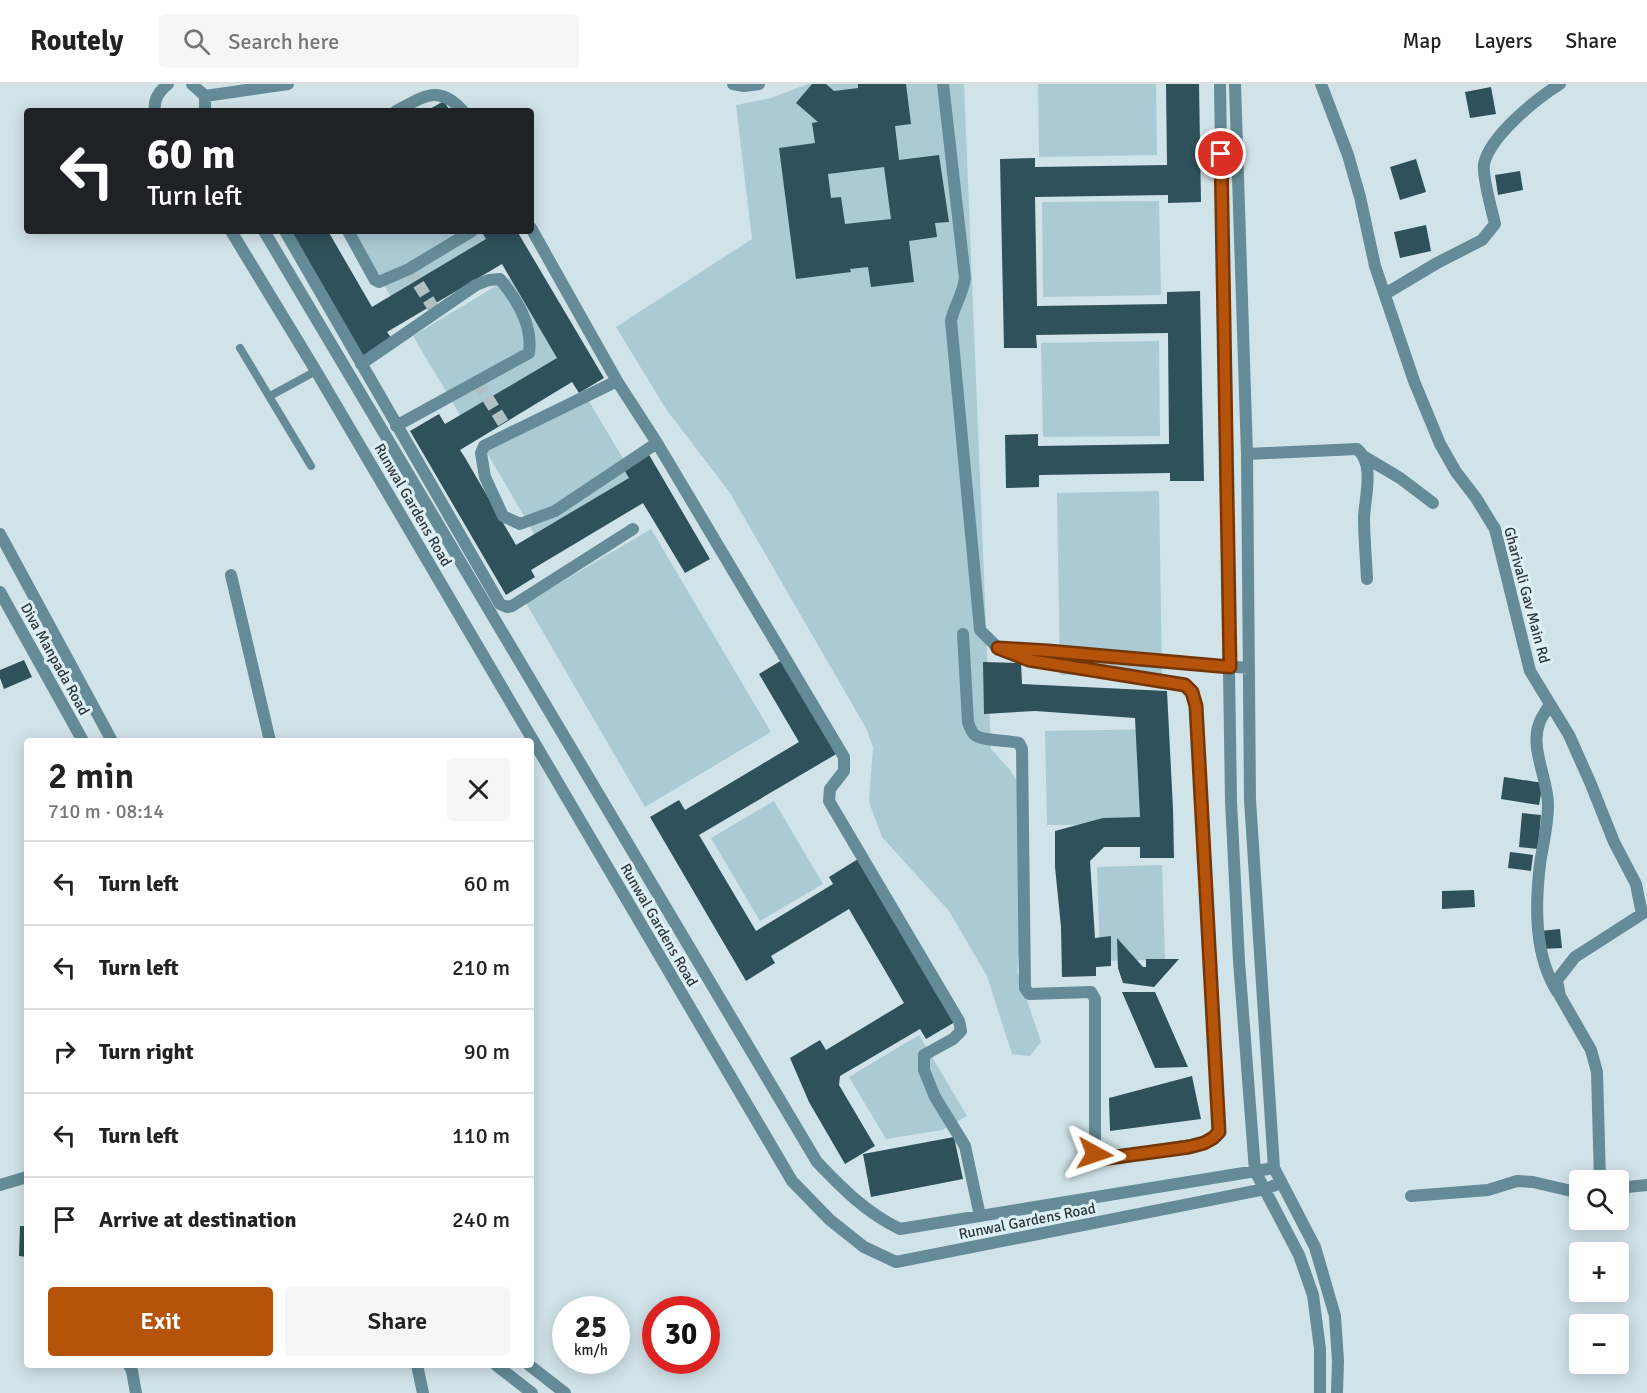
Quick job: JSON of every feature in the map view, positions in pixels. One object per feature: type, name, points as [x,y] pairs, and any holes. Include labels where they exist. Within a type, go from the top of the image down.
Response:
[{"type":"street","points":[[155,108],[156,97],[160,90],[168,84]]},
{"type":"street","points":[[192,84],[205,96],[205,108]]},
{"type":"street","points":[[205,96],[288,84]]},
{"type":"street","points":[[733,84],[744,86],[759,84]]},
{"type":"street","points":[[943,84],[966,278],[964,290],[953,309],[951,321],[980,630],[998,648],[1029,660],[1185,685],[1192,692],[1196,706],[1219,1132],[1204,1143],[1101,1159],[1095,1154],[1095,999],[1091,992],[1029,994],[1025,988],[1023,749],[1019,743],[977,737],[972,732],[968,722],[963,634]]},
{"type":"street","points":[[1220,84],[1231,801],[1238,950],[1256,1171],[1299,1255],[1313,1295],[1320,1349],[1320,1393]]},
{"type":"street","points":[[1235,84],[1247,454],[1250,800],[1274,1168],[1315,1247],[1335,1316],[1338,1360],[1337,1393]]},
{"type":"street","name":"Gharivali Gav Main Rd","points":[[1321,84],[1348,155],[1375,266],[1414,381],[1440,444],[1456,472],[1496,529],[1530,671],[1569,735],[1614,842],[1636,884],[1642,914],[1575,957],[1557,980],[1560,996]]},
{"type":"street","points":[[1385,294],[1482,240],[1496,224],[1484,166],[1493,143],[1541,96],[1560,84]]},
{"type":"street","points":[[401,108],[435,90],[448,93],[460,108]]},
{"type":"street","points":[[534,233],[617,381],[657,443],[844,757],[844,771],[831,789],[829,801],[959,1021],[961,1031],[953,1039],[924,1055],[924,1070],[935,1097],[965,1146],[980,1216]]},
{"type":"street","name":"Runwal Gardens Road","points":[[233,234],[532,738]]},
{"type":"street","name":"Runwal Gardens Road","points":[[266,234],[817,1162],[851,1197],[880,1220],[900,1229],[1274,1168]]},
{"type":"street","points":[[287,234],[500,604],[507,607],[512,606],[633,529]]},
{"type":"street","points":[[350,234],[375,280],[379,282],[409,270],[467,234]]},
{"type":"street","points":[[360,364],[476,285],[500,279],[514,297],[528,327],[529,353],[396,426]]},
{"type":"street","points":[[617,381],[484,446],[481,453],[485,477],[503,516],[520,524],[555,511],[657,443]]},
{"type":"street","points":[[1247,454],[1357,449],[1363,456],[1400,478],[1433,503]]},
{"type":"street","points":[[1363,456],[1367,484],[1364,515],[1367,579]]},
{"type":"street","points":[[0,534],[110,738]]},
{"type":"street","points":[[231,575],[269,738]]},
{"type":"street","name":"Diva Manpada Road","points":[[0,592],[81,738]]},
{"type":"street","points":[[998,648],[1249,668]]},
{"type":"street","points":[[1550,704],[1539,724],[1537,743],[1548,802],[1548,820],[1537,894],[1538,932],[1548,979],[1591,1050],[1597,1072],[1600,1170]]},
{"type":"street","name":"Runwal Gardens Road","points":[[534,742],[792,1181],[830,1220],[864,1246],[896,1262],[1265,1189],[1281,1183]]},
{"type":"street","points":[[0,1185],[24,1178]]},
{"type":"street","points":[[1411,1196],[1488,1190],[1517,1181],[1533,1182],[1569,1190]]},
{"type":"street","points":[[1629,1187],[1647,1185]]},
{"type":"street","points":[[130,1368],[136,1393]]},
{"type":"street","points":[[418,1368],[423,1393]]},
{"type":"street","points":[[500,1368],[532,1393]]},
{"type":"street","points":[[534,1368],[565,1393]]},
{"type":"lane","points":[[240,348],[311,466]]},
{"type":"lane","points":[[270,396],[316,371]]},
{"type":"shaded area","points":[[808,84],[964,84],[991,749],[1011,771],[1021,789],[1026,897],[1017,971],[1041,1042],[1030,1056],[1012,1054],[987,976],[949,911],[882,837],[869,802],[873,747],[866,728],[730,493],[666,409],[616,327],[752,239],[736,105],[771,98]]},
{"type":"shaded area","points":[[1038,84],[1156,84],[1157,155],[1039,157]]},
{"type":"shaded area","points":[[1159,201],[1161,295],[1043,297],[1042,202]]},
{"type":"shaded area","points":[[354,234],[487,234],[490,238],[391,297]]},
{"type":"shaded area","points":[[511,277],[561,361],[463,420],[413,336]]},
{"type":"shaded area","points":[[1159,341],[1160,436],[1043,437],[1041,343]]},
{"type":"shaded area","points":[[584,393],[634,477],[535,535],[486,451]]},
{"type":"shaded area","points":[[1159,491],[1162,674],[1060,675],[1057,493]]},
{"type":"shaded area","points":[[651,529],[771,732],[645,807],[526,603]]},
{"type":"shaded area","points":[[1163,729],[1164,824],[1047,825],[1045,731]]},
{"type":"shaded area","points":[[774,801],[823,884],[760,921],[711,838]]},
{"type":"shaded area","points":[[1162,865],[1165,960],[1100,961],[1097,867]]},
{"type":"shaded area","points":[[919,1035],[967,1116],[942,1130],[886,1139],[849,1077]]},
{"type":"building","points":[[812,84],[826,84],[834,91],[858,88],[858,84],[906,84],[911,124],[895,126],[899,160],[939,155],[949,222],[935,223],[937,237],[909,241],[914,282],[871,287],[868,267],[850,269],[851,272],[796,279],[779,148],[815,143],[812,123],[818,122],[796,103]],"holes":[[[884,167],[891,219],[845,224],[841,197],[831,198],[828,174]]]},
{"type":"building","points":[[1166,84],[1199,84],[1201,202],[1168,203],[1168,195],[1035,197],[1037,306],[1167,304],[1167,292],[1200,291],[1204,481],[1170,481],[1170,473],[1039,475],[1039,487],[1006,488],[1005,435],[1038,434],[1038,446],[1169,444],[1168,333],[1036,335],[1037,348],[1004,348],[1000,159],[1035,158],[1035,167],[1167,165]]},
{"type":"building","points":[[1491,87],[1496,114],[1470,118],[1465,92]]},
{"type":"building","points":[[444,101],[448,108],[431,108]]},
{"type":"building","points":[[1416,159],[1426,192],[1400,200],[1390,167]]},
{"type":"building","points":[[1520,171],[1523,190],[1498,195],[1495,175]]},
{"type":"building","points":[[1426,225],[1431,251],[1400,258],[1394,232]]},
{"type":"building","points":[[291,234],[330,234],[372,307],[486,239],[483,234],[519,234],[604,378],[579,393],[572,382],[460,450],[516,545],[629,478],[623,468],[648,453],[710,559],[685,573],[643,503],[531,570],[535,577],[506,595],[410,431],[439,414],[445,424],[557,358],[502,264],[387,332],[392,339],[363,356]]},
{"type":"building","points":[[24,660],[32,677],[4,689],[0,670]]},
{"type":"building","points":[[782,660],[838,753],[699,835],[756,931],[833,884],[829,877],[858,859],[955,1022],[926,1039],[920,1029],[840,1076],[839,1085],[875,1146],[845,1164],[809,1102],[790,1058],[820,1040],[826,1050],[904,1003],[849,909],[771,956],[775,963],[746,981],[650,817],[679,800],[685,810],[799,742],[759,674]]},
{"type":"building","points":[[983,662],[1021,663],[1022,684],[1167,691],[1174,858],[1140,858],[1140,847],[1104,847],[1090,861],[1095,938],[1111,936],[1111,966],[1096,967],[1096,976],[1062,977],[1055,831],[1103,818],[1140,817],[1135,718],[1035,711],[984,714]]},
{"type":"building","points":[[1504,777],[1543,783],[1539,805],[1501,799]]},
{"type":"building","points":[[1522,813],[1541,815],[1538,849],[1519,847]]},
{"type":"building","points":[[1510,852],[1533,855],[1531,871],[1508,868]]},
{"type":"building","points":[[1474,890],[1475,907],[1442,909],[1442,891]]},
{"type":"building","points":[[1560,929],[1562,948],[1542,949],[1540,931]]},
{"type":"building","points":[[1117,938],[1143,967],[1146,967],[1146,959],[1179,959],[1154,987],[1123,983],[1118,968]]},
{"type":"building","points":[[1122,992],[1155,992],[1188,1067],[1155,1068]]},
{"type":"building","points":[[1192,1076],[1201,1119],[1110,1131],[1109,1098]]},
{"type":"building","points":[[954,1137],[963,1179],[871,1197],[863,1154]]},
{"type":"building","points":[[20,1226],[24,1226],[24,1257],[19,1256]]},
{"type":"tunnel","points":[[409,269],[436,312]]},
{"type":"tunnel","points":[[478,382],[510,434]]},
{"type":"route","points":[[1095,1154],[1101,1159],[1189,1147],[1204,1143],[1219,1132],[1196,706],[1192,692],[1185,685],[1029,660],[998,648],[1230,667],[1221,154]]}]
